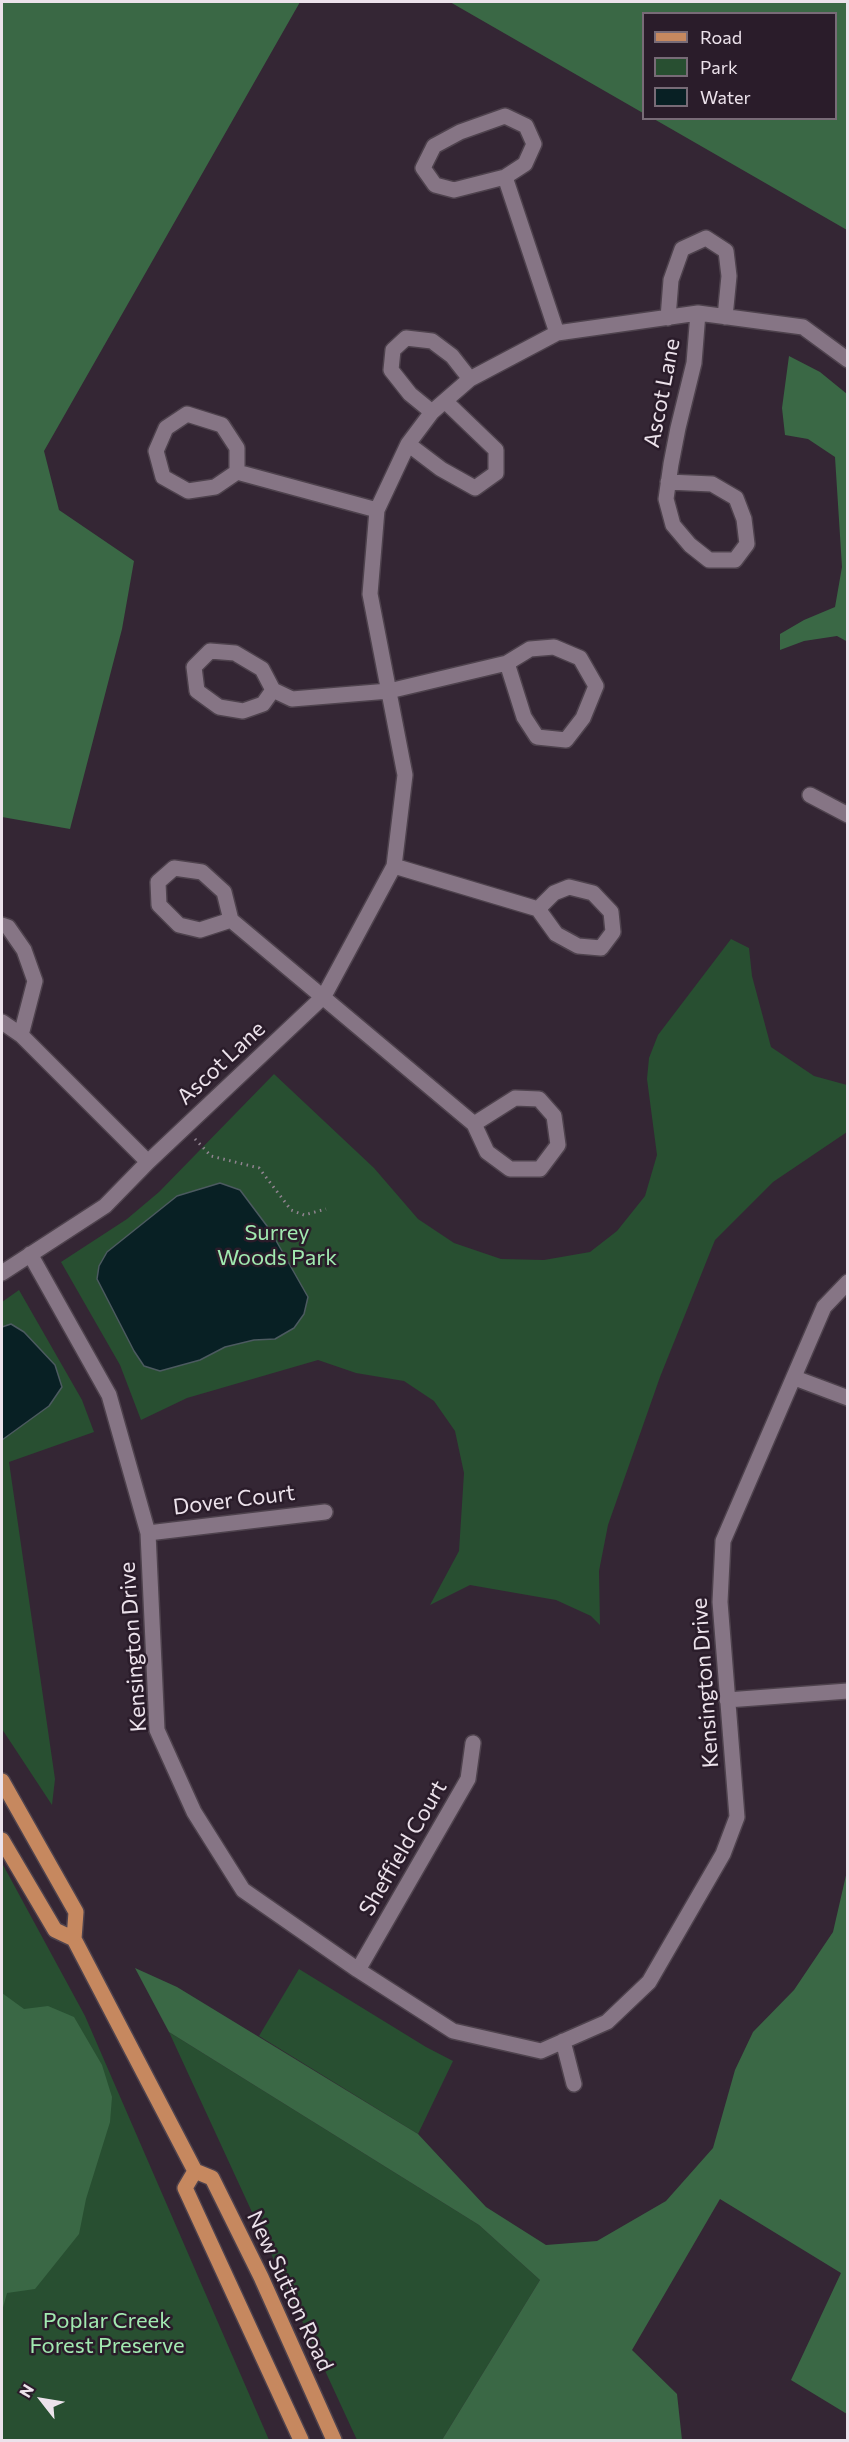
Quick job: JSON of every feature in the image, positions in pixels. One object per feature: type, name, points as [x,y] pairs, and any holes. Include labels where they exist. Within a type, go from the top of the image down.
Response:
[{"type":"main road","name":"New Sutton Road","points":[[2,1781],[76,1912],[74,1939],[195,2171],[212,2178],[261,2277],[334,2440]]},
{"type":"main road","name":"New Sutton Road","points":[[2,1840],[55,1930],[74,1939]]},
{"type":"main road","points":[[195,2171],[185,2188],[301,2440]]},
{"type":"street","points":[[505,116],[526,126],[534,144],[525,164],[505,177],[454,190],[435,185],[423,168],[434,146],[460,132],[505,116]]},
{"type":"street","points":[[505,177],[557,333]]},
{"type":"street","name":"Ascot Lane","points":[[668,318],[671,280],[682,249],[706,238],[726,251],[729,276],[725,317]]},
{"type":"street","name":"Ascot Lane","points":[[668,482],[712,484],[736,498],[744,519],[747,544],[735,560],[710,560],[690,545],[673,525],[666,499],[668,482],[678,428],[694,363],[698,314]]},
{"type":"street","name":"Ascot Lane","points":[[2,1273],[105,1206],[148,1162],[324,996],[394,866],[405,775],[370,594],[377,510],[408,444],[432,412],[470,379],[557,333],[698,314],[803,327],[848,360]]},
{"type":"street","points":[[432,412],[410,393],[391,370],[393,350],[406,338],[432,341],[452,356],[470,379]]},
{"type":"street","points":[[408,444],[441,469],[475,488],[496,473],[496,450],[445,401]]},
{"type":"street","points":[[237,472],[237,448],[222,425],[187,414],[166,428],[156,452],[163,477],[188,491],[215,487],[237,472],[377,510]]},
{"type":"street","points":[[273,690],[263,704],[243,711],[219,707],[197,691],[194,667],[210,651],[235,653],[262,669],[273,690],[292,699],[389,691],[507,663],[530,649],[554,647],[580,658],[596,686],[583,718],[566,740],[537,737],[524,717],[507,663]]},
{"type":"street","points":[[810,795],[848,815]]},
{"type":"street","points":[[394,866],[538,909],[556,933],[578,946],[601,948],[613,932],[611,912],[593,893],[569,887],[554,893],[538,909]]},
{"type":"street","points":[[231,920],[200,930],[179,926],[159,905],[158,882],[174,868],[202,872],[224,892],[231,920],[474,1124],[487,1152],[510,1169],[540,1169],[558,1144],[554,1116],[539,1099],[515,1098],[474,1124]]},
{"type":"street","points":[[2,925],[9,927],[24,950],[35,981],[21,1035]]},
{"type":"street","points":[[2,1022],[21,1035],[148,1162]]},
{"type":"street","name":"Kensington Drive","points":[[30,1254],[109,1395],[148,1533],[157,1730],[194,1812],[243,1890],[358,1970],[453,2031],[541,2051],[607,2022],[649,1982],[723,1854],[737,1817],[720,1602],[723,1541],[824,1307],[848,1282]]},
{"type":"street","points":[[795,1378],[848,1398]]},
{"type":"street","name":"Dover Court","points":[[148,1533],[325,1512]]},
{"type":"street","points":[[727,1700],[848,1691]]},
{"type":"street","name":"Sheffield Court","points":[[358,1970],[468,1779],[473,1743]]},
{"type":"street","points":[[563,2042],[574,2084]]},
{"type":"path","points":[[184,1128],[211,1156],[259,1168],[291,1210],[304,1215],[326,1209]]},
{"type":"green space","points":[[2,2],[300,2],[44,451],[59,510],[134,561],[122,629],[70,829],[2,817]]},
{"type":"green space","points":[[450,2],[847,2],[847,230],[656,120],[837,120],[837,12],[642,12],[642,112]]},
{"type":"green space","points":[[789,356],[820,372],[847,394],[848,642],[837,636],[804,641],[780,650],[780,634],[804,620],[835,607],[842,567],[835,457],[808,439],[785,435],[782,408]]},
{"type":"green space","name":"Surrey Woods Park","points":[[731,939],[749,948],[752,976],[771,1047],[814,1076],[847,1085],[847,1132],[773,1182],[715,1240],[660,1377],[608,1525],[599,1571],[600,1625],[591,1616],[556,1600],[470,1585],[430,1605],[459,1551],[464,1473],[455,1431],[434,1401],[404,1381],[356,1373],[318,1360],[187,1398],[141,1420],[120,1365],[61,1262],[127,1219],[159,1192],[274,1074],[374,1168],[418,1219],[454,1243],[501,1259],[544,1260],[590,1252],[617,1231],[645,1196],[657,1155],[647,1079],[649,1058],[658,1035]]},
{"type":"green space","points":[[19,1290],[82,1400],[94,1432],[9,1462],[55,1779],[52,1805],[2,1729],[2,1302]]},
{"type":"green space","name":"Poplar Creek Forest Preserve","points":[[2,1863],[85,2016],[269,2440],[2,2440]]},
{"type":"green space","points":[[847,1871],[847,2414],[791,2380],[841,2273],[720,2199],[632,2350],[677,2394],[682,2440],[442,2440],[540,2280],[479,2225],[169,2032],[135,1968],[177,1987],[418,2134],[486,2207],[546,2245],[597,2241],[666,2201],[713,2148],[735,2070],[753,2032],[794,1990],[833,1932]]},
{"type":"green space","points":[[299,1969],[426,2047],[453,2061],[418,2134],[259,2036]]},
{"type":"green space","points":[[2,1993],[24,2009],[48,2006],[74,2017],[102,2065],[112,2097],[110,2122],[86,2199],[79,2234],[35,2289],[7,2293],[2,2311]]},
{"type":"green space","points":[[169,2032],[479,2225],[540,2280],[442,2440],[357,2440]]},
{"type":"water","points":[[220,1183],[240,1190],[270,1230],[308,1297],[304,1314],[294,1328],[275,1339],[254,1340],[225,1347],[200,1360],[160,1371],[144,1366],[97,1279],[99,1266],[107,1252],[177,1196]]},
{"type":"water","points":[[11,1324],[24,1332],[55,1365],[62,1387],[49,1406],[2,1440],[2,1327]]}]
